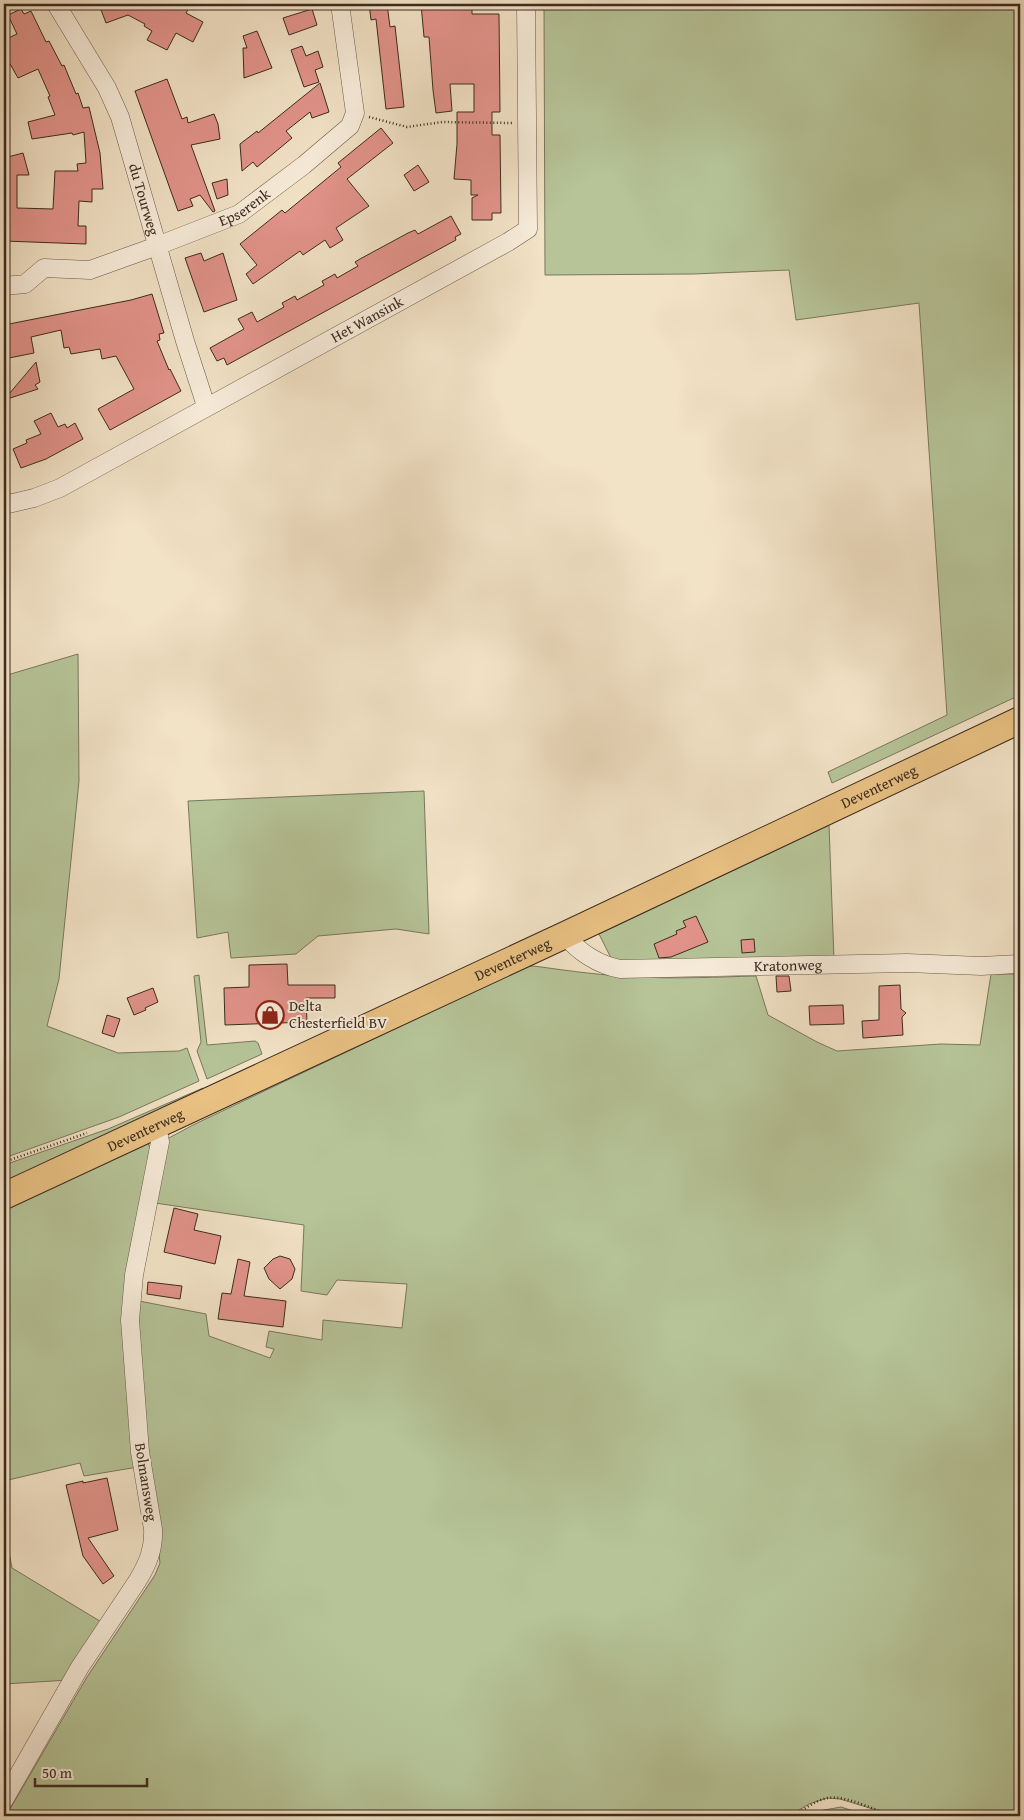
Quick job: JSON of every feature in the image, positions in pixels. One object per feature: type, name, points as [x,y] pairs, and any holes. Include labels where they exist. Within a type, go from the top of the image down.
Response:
[{"type":"main road","name":"Deventerweg","points":[[4,1196],[565,935],[1020,720]]},
{"type":"street","name":"du Tourweg","points":[[56,4],[107,88],[120,117],[185,341],[206,406]]},
{"type":"street","points":[[340,4],[355,113]]},
{"type":"street","name":"Het Wansink","points":[[4,505],[34,498],[60,488],[206,406],[508,242],[528,229],[526,4]]},
{"type":"street","name":"Epserenk","points":[[4,286],[25,284],[44,268],[90,270],[240,214],[304,165],[350,126],[355,113]]},
{"type":"street","name":"Kratonweg","points":[[565,935],[578,949],[589,956],[611,967],[620,969],[907,963],[981,966],[1020,964]]},
{"type":"street","name":"Bolmansweg","points":[[4,1800],[80,1667],[146,1567],[151,1553],[153,1529],[140,1452],[130,1320],[134,1275],[160,1142],[156,1126]]},
{"type":"path","points":[[355,113],[407,127],[442,122],[528,123]]},
{"type":"path","points":[[793,1816],[813,1804],[828,1798],[845,1800],[892,1816]]},
{"type":"green space","points":[[544,4],[1020,4],[1020,695],[832,783],[828,772],[947,715],[919,303],[796,320],[789,270],[693,274],[545,275]]},
{"type":"green space","points":[[78,654],[79,781],[59,979],[47,1026],[118,1053],[179,1051],[187,1048],[199,1081],[119,1117],[4,1158],[4,676]]},
{"type":"green space","points":[[424,791],[429,934],[396,929],[318,936],[296,954],[231,958],[228,932],[197,938],[188,801]]},
{"type":"green space","points":[[829,825],[834,960],[615,966],[599,934]]},
{"type":"green space","points":[[534,966],[588,973],[655,978],[756,976],[768,1015],[837,1051],[941,1044],[980,1045],[991,974],[1020,974],[1020,1816],[896,1816],[840,1799],[827,1798],[809,1804],[789,1816],[6,1816],[87,1677],[155,1575],[160,1563],[138,1356],[139,1301],[206,1314],[209,1336],[270,1358],[274,1349],[266,1347],[269,1331],[322,1340],[323,1320],[402,1328],[407,1284],[337,1280],[327,1295],[301,1291],[304,1225],[155,1203],[167,1139],[525,967]]},
{"type":"green space","points":[[199,975],[207,1045],[255,1041],[258,1043],[262,1054],[207,1079],[197,1051],[201,1042],[194,976]]},
{"type":"green space","points":[[203,1088],[203,1093],[4,1186],[4,1165],[108,1129]]},
{"type":"green space","points":[[148,1142],[150,1149],[126,1298],[138,1467],[84,1476],[80,1463],[4,1481],[4,1206]]},
{"type":"green space","points":[[4,1526],[12,1568],[103,1623],[69,1680],[4,1684]]},
{"type":"green space","points":[[841,1807],[869,1816],[810,1816],[813,1812]]},
{"type":"building","points":[[106,4],[191,4],[186,13],[203,22],[193,42],[176,33],[167,50],[147,40],[152,31],[144,26],[145,24],[128,15],[106,23],[100,7],[108,5]]},
{"type":"building","points":[[369,4],[387,4],[390,27],[395,26],[404,107],[386,109],[376,19],[371,20]]},
{"type":"building","points":[[421,4],[472,4],[472,14],[499,14],[500,112],[492,112],[492,135],[500,135],[501,213],[492,213],[492,220],[472,220],[472,198],[478,195],[471,195],[471,180],[454,179],[457,112],[474,112],[474,84],[450,84],[452,111],[436,113],[429,37],[424,37]]},
{"type":"building","points":[[21,9],[24,14],[31,11],[46,42],[49,41],[62,66],[64,65],[83,108],[89,107],[100,153],[103,189],[92,189],[92,202],[79,201],[78,226],[86,226],[86,244],[4,241],[4,158],[23,153],[29,175],[17,175],[17,208],[53,209],[55,171],[78,171],[77,164],[86,163],[84,132],[73,135],[72,133],[32,139],[28,122],[55,115],[48,97],[50,96],[38,69],[18,78],[4,53],[4,40],[17,34],[8,15]]},
{"type":"building","points":[[312,9],[317,25],[289,35],[283,18]]},
{"type":"building","points":[[257,31],[272,68],[244,78],[243,48],[247,48],[243,36]]},
{"type":"building","points":[[302,46],[306,56],[318,51],[323,67],[315,70],[319,82],[304,87],[291,50]]},
{"type":"building","points":[[167,79],[182,119],[187,117],[188,123],[214,114],[218,124],[220,139],[191,145],[215,211],[213,212],[200,195],[190,199],[193,206],[178,211],[135,91]]},
{"type":"building","points":[[320,83],[329,112],[312,118],[310,112],[286,131],[292,138],[257,167],[253,162],[242,171],[240,144],[257,131],[258,133]]},
{"type":"building","points":[[381,128],[393,143],[347,179],[369,206],[336,228],[343,240],[330,248],[325,240],[303,255],[300,251],[253,284],[246,274],[257,265],[240,244],[282,210],[285,213],[341,167],[338,163]]},
{"type":"building","points":[[418,165],[429,182],[414,191],[404,175]]},
{"type":"building","points":[[227,179],[228,195],[217,199],[212,183]]},
{"type":"building","points":[[451,216],[461,234],[455,237],[456,240],[227,365],[224,358],[217,361],[210,348],[244,329],[238,319],[252,312],[257,322],[284,307],[282,303],[295,296],[297,300],[324,285],[322,281],[335,274],[337,278],[358,266],[355,262],[360,259],[408,233],[415,230],[418,234]]},
{"type":"building","points":[[201,253],[204,261],[223,253],[237,300],[204,312],[185,258]]},
{"type":"building","points":[[152,294],[164,333],[159,334],[160,340],[157,341],[169,370],[181,391],[110,430],[98,409],[134,389],[116,356],[102,359],[100,349],[71,354],[69,347],[64,348],[61,330],[31,337],[34,353],[4,359],[4,325],[131,300]]},
{"type":"building","points":[[36,362],[40,382],[35,385],[38,389],[4,400]]},
{"type":"building","points":[[51,413],[58,427],[65,424],[67,428],[75,423],[83,439],[46,459],[21,468],[13,449],[27,443],[26,440],[41,434],[34,421]]},
{"type":"building","points":[[696,916],[708,942],[671,957],[659,958],[654,944],[677,934],[676,931],[686,927],[683,921]]},
{"type":"building","points":[[754,939],[755,952],[742,953],[741,940]]},
{"type":"building","points":[[287,964],[288,985],[335,985],[335,998],[306,998],[307,1022],[225,1025],[224,988],[249,987],[249,965]]},
{"type":"building","points":[[776,976],[789,976],[791,991],[777,992]]},
{"type":"building","points":[[900,985],[901,1009],[906,1013],[902,1017],[903,1035],[863,1038],[862,1021],[879,1020],[879,986]]},
{"type":"building","points":[[153,988],[158,1002],[134,1015],[127,998]]},
{"type":"building","points":[[843,1005],[844,1024],[810,1025],[809,1006]]},
{"type":"building","points":[[107,1015],[120,1019],[114,1037],[102,1033]]},
{"type":"building","points":[[174,1208],[198,1214],[194,1230],[221,1236],[215,1264],[164,1252]]},
{"type":"building","points":[[280,1256],[290,1259],[295,1269],[292,1279],[280,1289],[269,1279],[264,1268],[273,1259]]},
{"type":"building","points":[[238,1259],[250,1262],[244,1296],[286,1301],[283,1327],[218,1319],[222,1293],[231,1294]]},
{"type":"building","points":[[148,1282],[182,1286],[180,1299],[147,1294]]},
{"type":"building","points":[[107,1478],[118,1530],[88,1538],[114,1576],[103,1584],[83,1556],[66,1485]]},
{"type":"place","name":"Delta Chesterfield BV","points":[[270,1015]]}]
